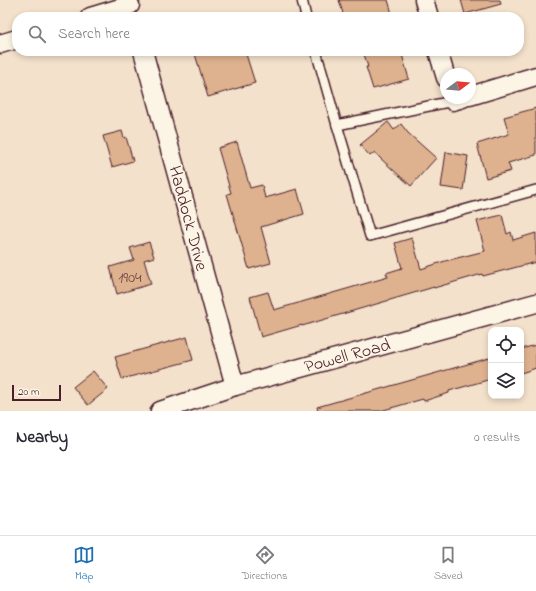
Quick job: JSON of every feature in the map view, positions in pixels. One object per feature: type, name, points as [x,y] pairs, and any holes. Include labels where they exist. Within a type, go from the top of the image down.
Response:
[{"type":"street","points":[[424,0],[428,12]]},
{"type":"street","points":[[110,12],[131,7]]},
{"type":"street","points":[[0,44],[12,40]]},
{"type":"street","name":"Haddock Drive","points":[[144,56],[235,386]]},
{"type":"street","points":[[439,56],[443,68]]},
{"type":"street","points":[[476,94],[536,76]]},
{"type":"street","name":"Powell Road","points":[[160,411],[235,386],[536,303]]},
{"type":"lane","points":[[302,0],[305,12]]},
{"type":"lane","points":[[317,56],[370,236],[536,190]]},
{"type":"lane","points":[[337,125],[440,102]]},
{"type":"building","points":[[339,0],[388,0],[392,12],[343,12]]},
{"type":"building","points":[[461,0],[500,0],[501,4],[472,12],[464,12]]},
{"type":"building","points":[[196,56],[247,56],[255,83],[208,97]]},
{"type":"building","points":[[365,56],[402,56],[409,79],[373,89],[366,67],[368,67]]},
{"type":"building","points":[[536,108],[536,155],[508,163],[511,171],[486,178],[477,144],[509,134],[504,117]]},
{"type":"building","points":[[388,122],[394,130],[401,124],[408,133],[436,158],[411,186],[375,152],[370,156],[360,145]]},
{"type":"building","points":[[122,131],[124,138],[126,137],[133,161],[112,167],[103,136]]},
{"type":"building","points":[[237,142],[250,188],[262,185],[265,198],[297,189],[304,214],[261,227],[271,263],[249,269],[227,194],[231,193],[218,148]]},
{"type":"building","points":[[446,152],[468,156],[463,190],[441,187]]},
{"type":"building","points":[[502,215],[507,234],[511,232],[513,240],[536,233],[536,262],[434,287],[261,337],[250,297],[268,292],[274,310],[388,277],[386,273],[402,268],[395,243],[412,238],[421,269],[445,261],[485,251],[477,221]]},
{"type":"building","points":[[149,242],[154,257],[144,260],[151,284],[117,294],[110,267],[134,260],[130,248]]},
{"type":"building","points":[[187,337],[193,360],[122,379],[115,357]]},
{"type":"building","points":[[536,345],[536,368],[524,372],[524,363],[524,348]]},
{"type":"building","points":[[488,358],[488,380],[449,391],[449,393],[424,401],[423,399],[380,411],[318,411],[317,407]]},
{"type":"building","points":[[93,371],[108,389],[88,405],[73,387]]}]
